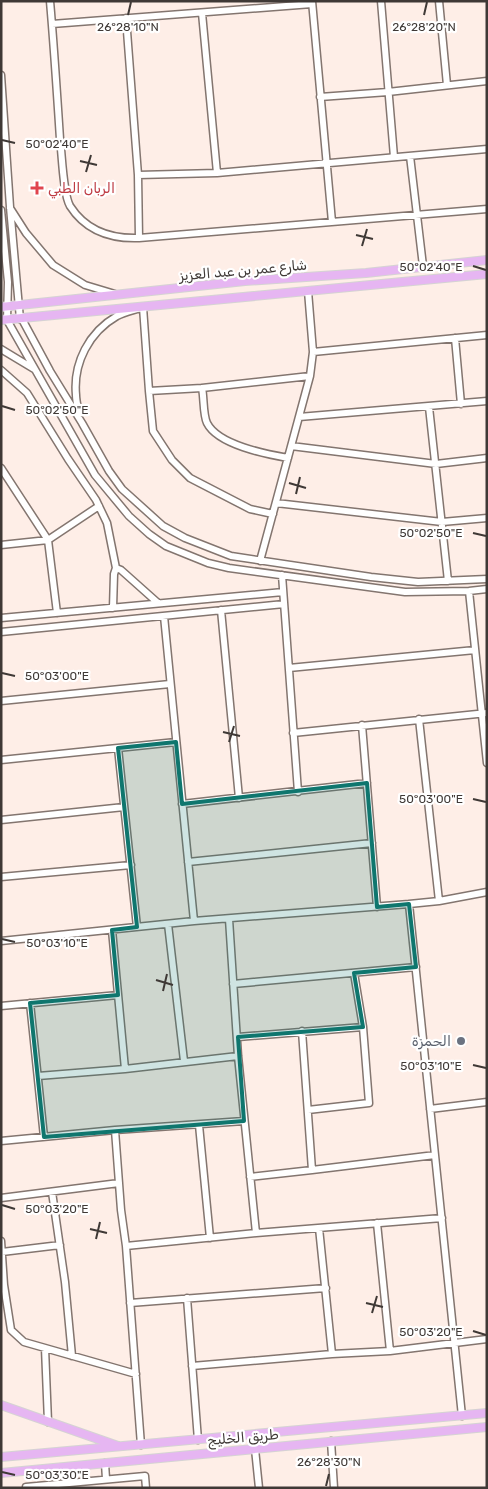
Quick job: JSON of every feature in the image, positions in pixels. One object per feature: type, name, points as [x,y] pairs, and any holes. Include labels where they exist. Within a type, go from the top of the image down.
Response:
[{"type":"main road","name":"شارع عمر بن عبد العزيز","points":[[4,307],[245,281],[302,278],[487,260]]},
{"type":"main road","name":"شارع عمر بن عبد العزيز","points":[[4,320],[487,274]]},
{"type":"main road","points":[[1,1405],[122,1447]]},
{"type":"main road","name":"طريق الخليج","points":[[1,1457],[487,1413]]},
{"type":"main road","name":"طريق الخليج","points":[[1,1473],[487,1427]]},
{"type":"street","points":[[50,1],[63,176],[69,205],[83,221],[102,233],[122,239],[139,238],[487,208]]},
{"type":"street","points":[[381,1],[394,157]]},
{"type":"street","points":[[438,1],[447,85]]},
{"type":"street","points":[[52,24],[312,3],[332,222]]},
{"type":"street","points":[[202,13],[217,173]]},
{"type":"street","points":[[126,18],[138,175],[139,238]]},
{"type":"street","points":[[1,75],[20,319],[23,321],[109,471],[122,489],[163,526],[185,538],[231,556],[370,577],[418,582],[487,579]]},
{"type":"street","points":[[320,97],[388,92],[487,81]]},
{"type":"street","points":[[138,175],[217,173],[487,149]]},
{"type":"street","points":[[410,156],[423,266]]},
{"type":"street","points":[[10,207],[26,233],[52,265],[85,285],[116,295]]},
{"type":"street","points":[[1,210],[8,282],[4,320],[36,370],[95,475],[129,516],[149,534],[166,546],[208,563],[229,568],[405,592],[487,589]]},
{"type":"street","points":[[260,561],[310,376],[313,352],[308,291]]},
{"type":"street","points":[[82,423],[76,395],[76,374],[83,350],[99,330],[117,316],[143,307],[153,432],[172,460],[190,478],[250,509],[273,514]]},
{"type":"street","points":[[313,352],[487,335]]},
{"type":"street","points":[[455,338],[461,404]]},
{"type":"street","points":[[1,349],[36,370]]},
{"type":"street","points":[[1,370],[26,393],[99,506],[107,523],[116,568],[114,574],[113,608]]},
{"type":"street","points":[[149,391],[202,388],[310,376]]},
{"type":"street","points":[[202,388],[206,422],[212,431],[236,445],[288,458]]},
{"type":"street","points":[[299,416],[487,401]]},
{"type":"street","points":[[430,407],[448,581]]},
{"type":"street","points":[[291,446],[436,464],[487,458]]},
{"type":"street","points":[[1,468],[48,540],[57,613]]},
{"type":"street","points":[[276,503],[442,522],[487,518]]},
{"type":"street","points":[[1,545],[48,540],[99,506]]},
{"type":"street","points":[[116,568],[121,570],[158,603]]},
{"type":"street","points":[[282,575],[298,792]]},
{"type":"street","points":[[469,591],[484,713],[487,763]]},
{"type":"street","points":[[1,618],[283,592]]},
{"type":"street","points":[[1,632],[284,604]]},
{"type":"street","points":[[222,610],[239,798]]},
{"type":"street","points":[[164,616],[194,921]]},
{"type":"street","points":[[289,668],[475,650]]},
{"type":"street","points":[[1,701],[170,684]]},
{"type":"street","points":[[293,732],[484,713]]},
{"type":"street","points":[[419,719],[439,901]]},
{"type":"street","points":[[362,725],[377,907]]},
{"type":"street","points":[[1,760],[176,742]]},
{"type":"street","points":[[118,748],[137,927]]},
{"type":"street","points":[[182,804],[367,783]]},
{"type":"street","points":[[1,820],[124,807]]},
{"type":"street","points":[[188,862],[372,844]]},
{"type":"street","points":[[1,877],[130,865]]},
{"type":"street","points":[[1,941],[194,921],[439,901],[487,892]]},
{"type":"street","points":[[409,904],[462,1416]]},
{"type":"street","points":[[229,919],[238,1056],[256,1233]]},
{"type":"street","points":[[168,924],[184,1061]]},
{"type":"street","points":[[112,930],[125,1069]]},
{"type":"street","points":[[233,984],[416,967]]},
{"type":"street","points":[[308,1110],[370,1103],[363,1027],[354,973]]},
{"type":"street","points":[[1,1006],[118,995]]},
{"type":"street","points":[[30,1003],[44,1138]]},
{"type":"street","points":[[238,1037],[363,1027]]},
{"type":"street","points":[[302,1031],[312,1170]]},
{"type":"street","points":[[38,1076],[125,1069],[238,1056]]},
{"type":"street","points":[[430,1109],[487,1102]]},
{"type":"street","points":[[1,1141],[115,1130],[244,1121]]},
{"type":"street","points":[[198,1125],[210,1238]]},
{"type":"street","points":[[115,1130],[141,1445]]},
{"type":"street","points":[[250,1177],[435,1155]]},
{"type":"street","points":[[1,1198],[119,1183]]},
{"type":"street","points":[[52,1192],[72,1356]]},
{"type":"street","points":[[126,1246],[442,1218]]},
{"type":"street","points":[[378,1223],[390,1351]]},
{"type":"street","points":[[319,1228],[332,1354]]},
{"type":"street","points":[[1,1241],[4,1285],[11,1330],[24,1342],[136,1374]]},
{"type":"street","points":[[2,1252],[60,1246]]},
{"type":"street","points":[[130,1302],[326,1288]]},
{"type":"street","points":[[187,1298],[198,1440]]},
{"type":"street","points":[[192,1366],[390,1351],[487,1339]]},
{"type":"street","points":[[45,1348],[48,1422]]},
{"type":"street","points":[[331,1442],[334,1488]]},
{"type":"street","points":[[255,1449],[259,1488]]},
{"type":"street","points":[[105,1463],[106,1479]]},
{"type":"street","points":[[26,1488],[26,1486],[145,1476],[146,1488]]},
{"type":"highlighted area","points":[[176,742],[182,804],[367,783],[377,907],[409,904],[416,967],[354,973],[363,1027],[238,1037],[244,1121],[44,1137],[30,1003],[118,995],[112,930],[137,927],[118,748]]},
{"type":"place","name":"الربان الطبي","points":[[37,188]]},
{"type":"place","name":"الحمزة","points":[[461,1041]]}]
